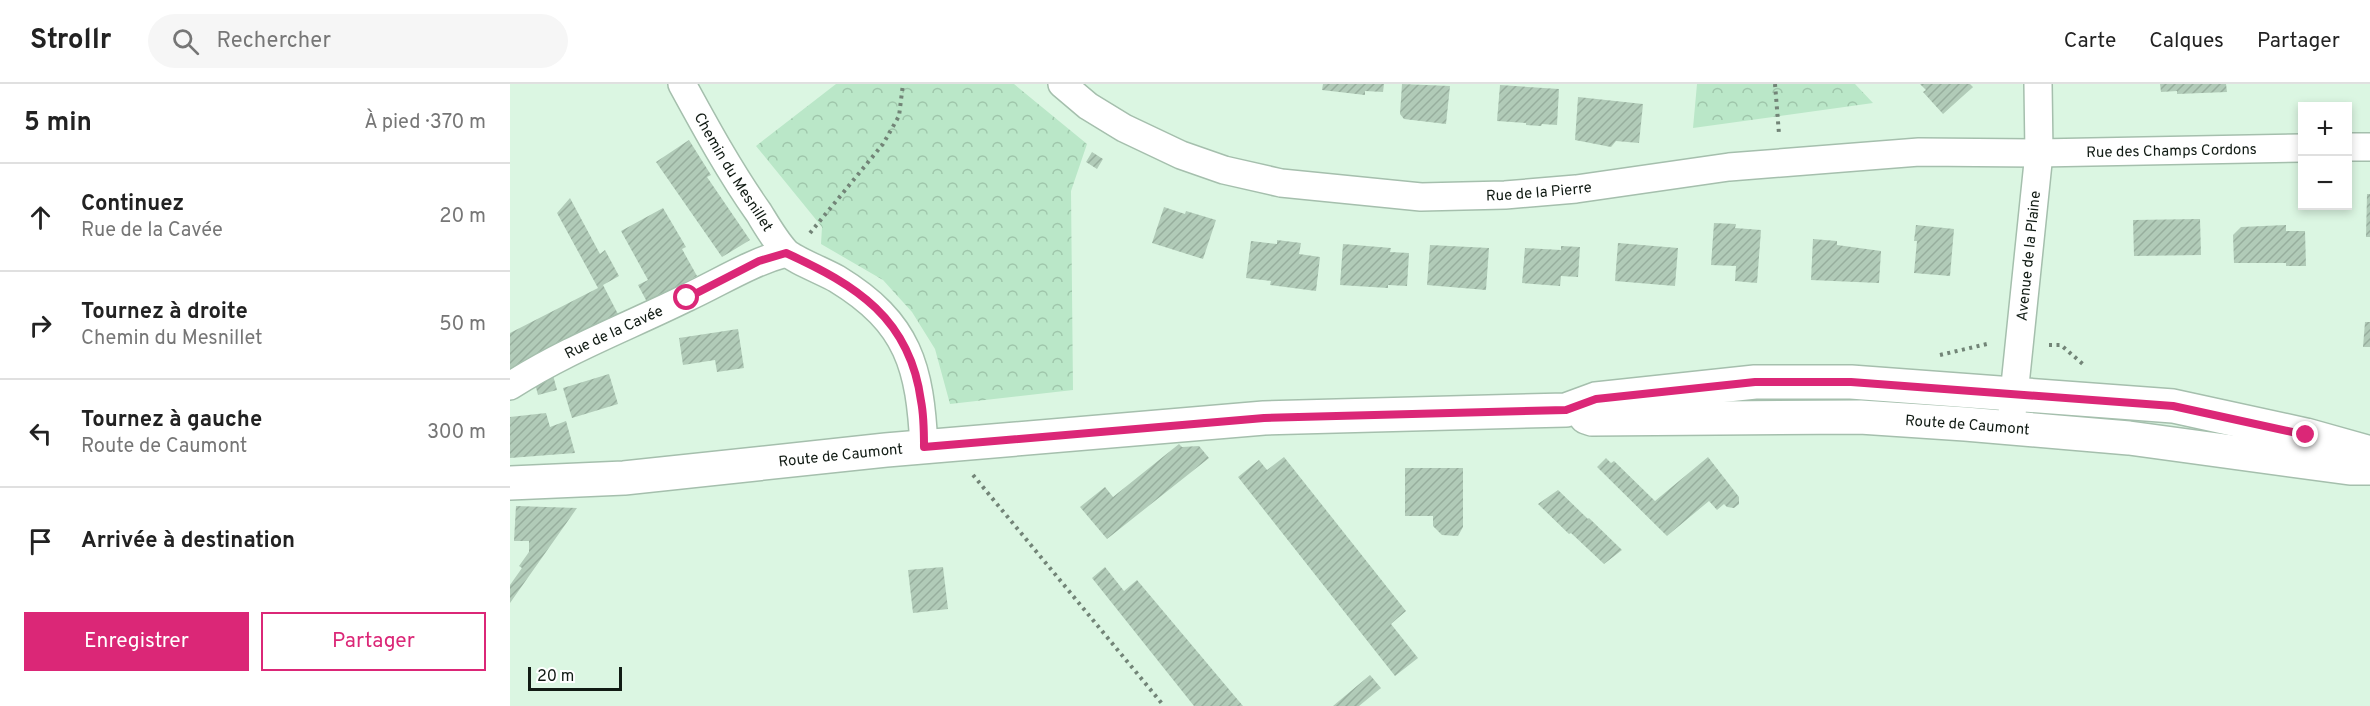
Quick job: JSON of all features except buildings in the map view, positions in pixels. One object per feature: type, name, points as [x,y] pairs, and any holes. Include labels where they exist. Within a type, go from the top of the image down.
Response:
[{"type":"main road","name":"Route de Caumont","points":[[510,483],[624,478],[936,446],[1264,418],[1566,410],[1596,399],[1755,382],[1851,382],[2173,406],[2265,425],[2370,453]]},
{"type":"main road","name":"Route de Caumont","points":[[1566,410],[1592,419],[1860,417],[2129,438],[2350,468],[2370,468]]},
{"type":"street","name":"Chemin du Mesnillet","points":[[682,84],[732,174],[786,253],[852,288],[885,317],[905,346],[915,371],[936,446]]},
{"type":"street","name":"Rue de la Pierre","points":[[1062,84],[1088,106],[1124,128],[1181,154],[1224,170],[1281,183],[1422,197],[1505,195],[1576,189],[1729,167],[1918,152],[2039,153]]},
{"type":"street","name":"Avenue de la Plaine","points":[[2011,428],[2039,153],[2038,84]]},
{"type":"street","points":[[2352,147],[2370,147]]},
{"type":"street","name":"Rue des Champs Cordons","points":[[2039,153],[2298,148]]},
{"type":"street","name":"Rue de la Cavée","points":[[510,386],[574,350],[687,298],[759,261],[786,253]]},
{"type":"path","points":[[786,253],[806,238],[882,144],[900,116],[903,84]]},
{"type":"path","points":[[1775,84],[1783,163]]},
{"type":"path","points":[[936,446],[1164,706]]},
{"type":"green space","points":[[836,84],[1014,84],[1087,144],[1071,191],[1073,390],[950,404],[935,349],[912,312],[883,280],[821,244],[822,227],[756,146]]},
{"type":"green space","points":[[1697,84],[1855,84],[1873,103],[1693,128]]},
{"type":"route","points":[[687,298],[759,261],[786,253],[852,288],[885,317],[905,346],[915,371],[921,399],[924,447],[1264,418],[1566,410],[1596,399],[1755,382],[1819,381],[2173,406],[2223,415],[2306,435]]}]
